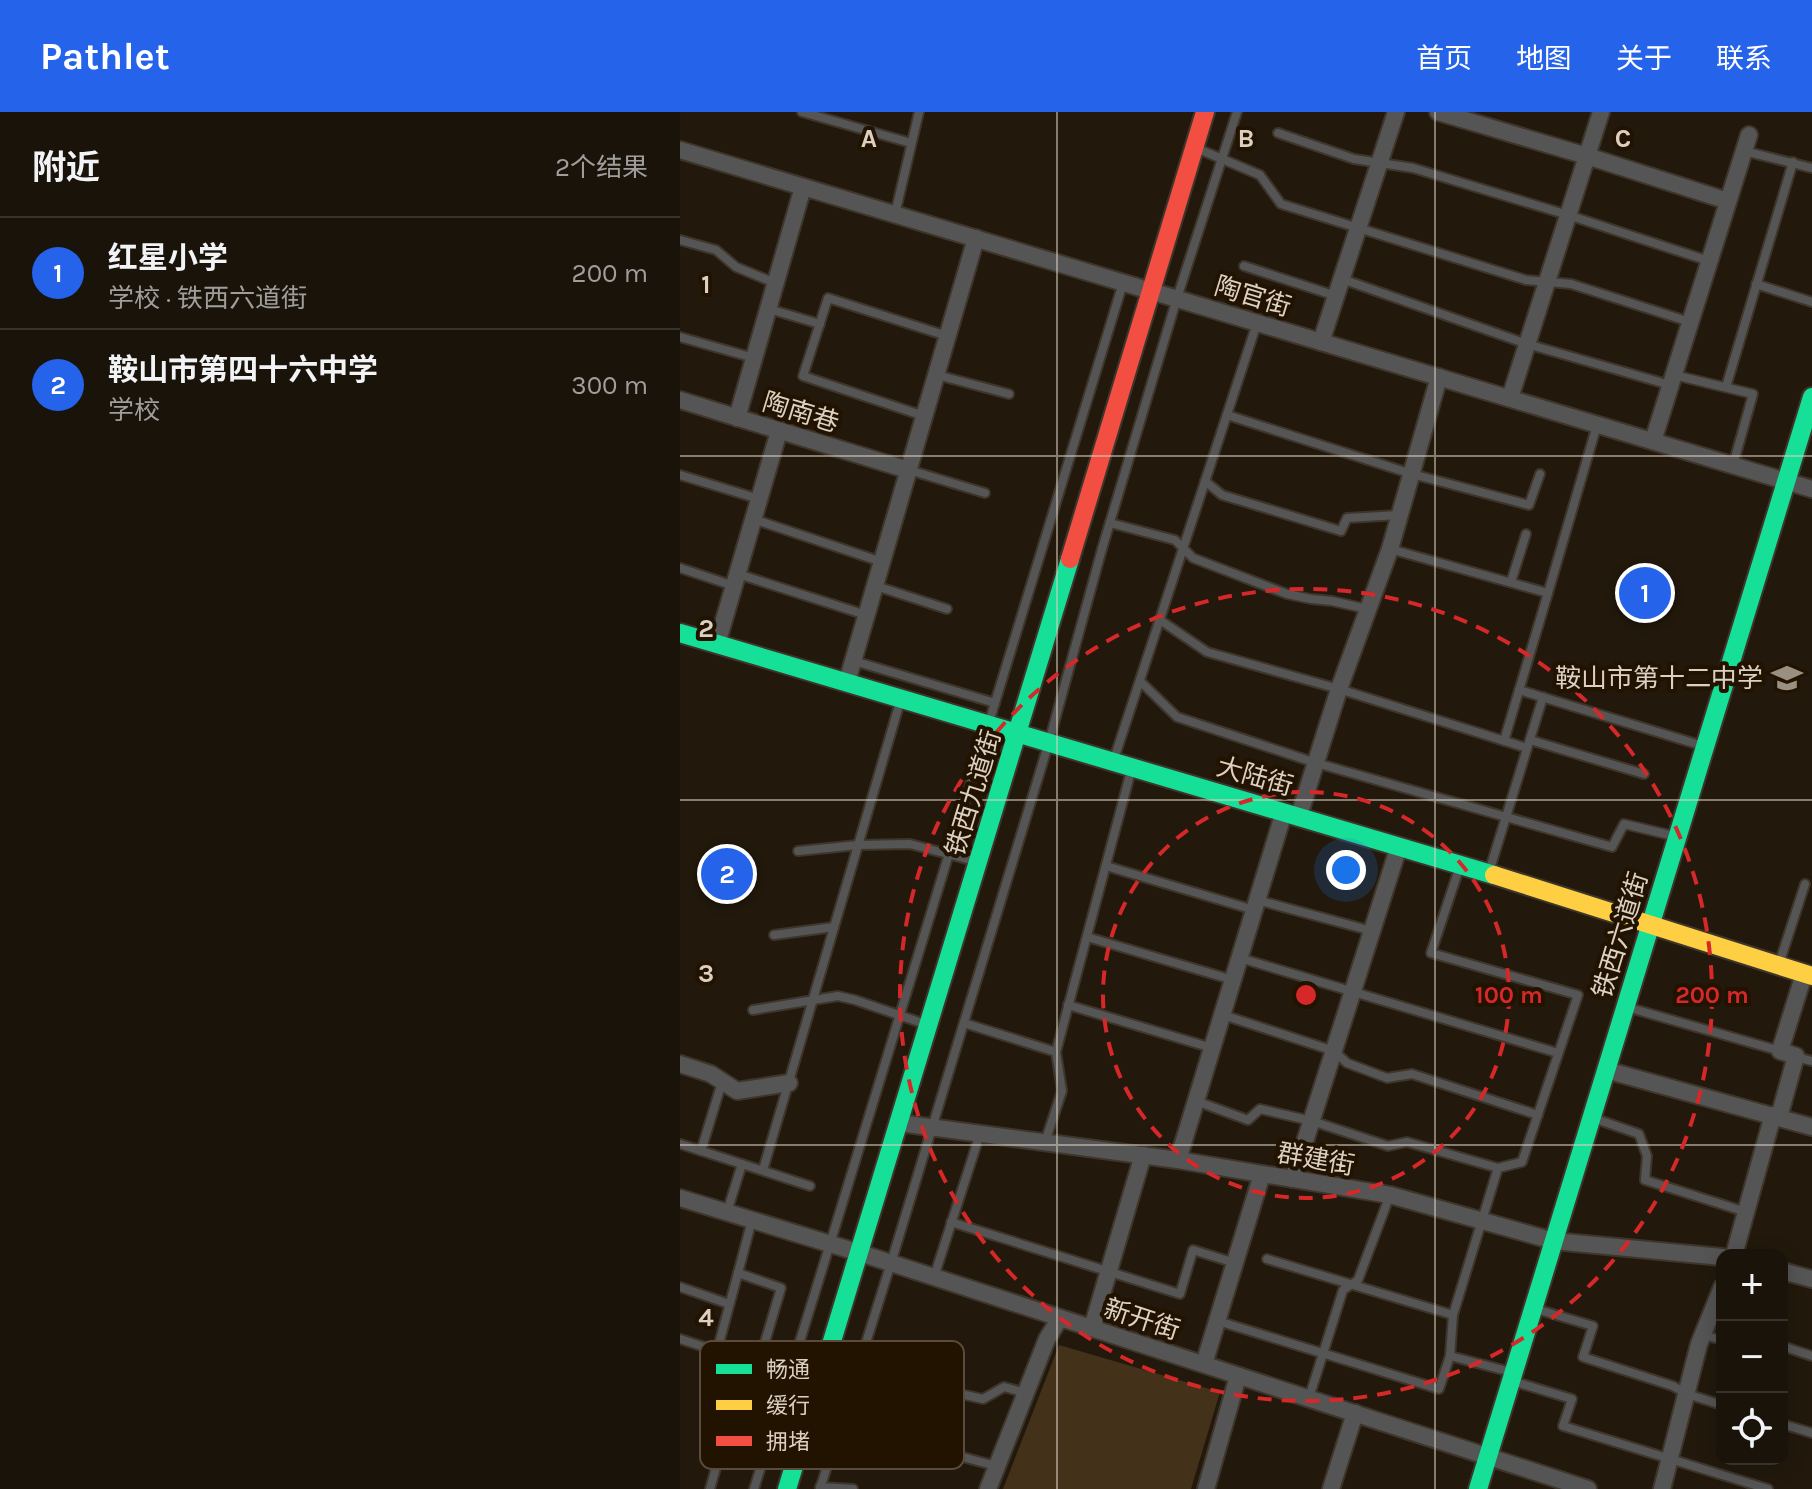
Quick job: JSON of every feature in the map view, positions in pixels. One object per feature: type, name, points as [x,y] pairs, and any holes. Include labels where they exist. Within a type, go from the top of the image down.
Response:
[{"type":"main road","name":"铁西九道街","points":[[833,1341],[1205,112]]},
{"type":"main road","name":"铁西六道街","points":[[1478,1489],[1812,397]]},
{"type":"main road","name":"大陆街","points":[[680,633],[1460,864],[1808,975]]},
{"type":"main road","name":"铁西九道街","points":[[787,1489],[793,1469]]},
{"type":"street","points":[[1321,342],[1396,112]]},
{"type":"street","points":[[1438,112],[1728,201]]},
{"type":"street","points":[[1510,398],[1601,112]]},
{"type":"street","points":[[1653,441],[1747,143]]},
{"type":"street","name":"陶官街","points":[[680,150],[1812,489]]},
{"type":"street","points":[[737,418],[803,187]]},
{"type":"street","points":[[847,682],[976,238]]},
{"type":"street","points":[[1178,1160],[1256,905],[1316,763],[1339,689],[1390,549],[1439,377]]},
{"type":"street","name":"陶南巷","points":[[680,400],[908,470]]},
{"type":"street","points":[[717,644],[779,431]]},
{"type":"street","points":[[1293,1179],[1399,846]]},
{"type":"street","points":[[1736,1249],[1796,1056],[1808,975]]},
{"type":"street","points":[[680,1064],[711,1074],[737,1091],[789,1083]]},
{"type":"street","points":[[1606,1070],[1812,1127]]},
{"type":"street","name":"群建街","points":[[899,1123],[1178,1160],[1390,1195],[1554,1241],[1716,1256]]},
{"type":"street","points":[[1092,1328],[1143,1155]]},
{"type":"street","points":[[1204,1364],[1262,1174]]},
{"type":"street","name":"新开街","points":[[680,1198],[860,1253],[1588,1489]]},
{"type":"street","points":[[1788,1273],[1812,1279]]},
{"type":"street","points":[[1662,1489],[1703,1335],[1716,1302]]},
{"type":"street","points":[[988,1489],[1047,1339],[1060,1318]]},
{"type":"street","points":[[1206,1489],[1238,1376]]},
{"type":"street","points":[[1331,1489],[1355,1413]]},
{"type":"lane","points":[[802,112],[911,143]]},
{"type":"lane","points":[[895,214],[919,112]]},
{"type":"lane","points":[[866,1341],[1049,742],[1177,298],[1237,112]]},
{"type":"lane","points":[[1278,133],[1354,159],[1413,168],[1709,261]]},
{"type":"lane","points":[[1747,143],[1812,168]]},
{"type":"lane","points":[[1195,148],[1260,175],[1281,204],[1526,280],[1571,284],[1690,322]]},
{"type":"lane","points":[[1726,387],[1793,162]]},
{"type":"lane","points":[[680,240],[716,250],[736,267],[776,283]]},
{"type":"lane","points":[[1244,266],[1336,296]]},
{"type":"lane","points":[[1341,279],[1527,344],[1672,380],[1753,394],[1733,465]]},
{"type":"lane","points":[[800,1341],[1123,283]]},
{"type":"lane","points":[[1756,284],[1812,302]]},
{"type":"lane","points":[[924,416],[803,376],[828,298],[947,336]]},
{"type":"lane","points":[[769,309],[820,324]]},
{"type":"lane","points":[[1114,761],[1257,323]]},
{"type":"lane","points":[[680,337],[754,358]]},
{"type":"lane","points":[[936,375],[1009,394]]},
{"type":"lane","points":[[1227,415],[1412,474],[1529,505],[1540,474]]},
{"type":"lane","points":[[1504,741],[1597,424]]},
{"type":"lane","points":[[908,470],[985,493]]},
{"type":"lane","points":[[680,475],[759,499]]},
{"type":"lane","points":[[1205,481],[1222,495],[1341,531],[1347,518],[1400,515]]},
{"type":"lane","points":[[753,519],[882,562]]},
{"type":"lane","points":[[1110,523],[1175,540],[1193,558],[1287,594],[1367,609]]},
{"type":"lane","points":[[1511,582],[1526,534]]},
{"type":"lane","points":[[1390,549],[1548,593]]},
{"type":"lane","points":[[680,568],[866,616]]},
{"type":"lane","points":[[875,586],[947,609]]},
{"type":"lane","points":[[1160,620],[1207,652],[1339,689],[1504,741],[1528,744],[1644,774]]},
{"type":"lane","points":[[853,661],[995,703]]},
{"type":"lane","points":[[1140,681],[1177,717],[1316,763],[1612,847],[1624,824],[1677,837]]},
{"type":"lane","points":[[1519,690],[1705,747]]},
{"type":"lane","points":[[1489,873],[1543,697]]},
{"type":"lane","points":[[763,1170],[901,698]]},
{"type":"lane","points":[[1045,1142],[1062,1091],[1056,1052],[1133,767]]},
{"type":"lane","points":[[798,851],[910,844],[979,863]]},
{"type":"lane","points":[[1196,1101],[1248,1120],[1260,1109],[1312,1121],[1388,1146],[1407,1142],[1498,1168],[1522,1162],[1578,995],[1431,953],[1460,864]]},
{"type":"lane","points":[[1106,866],[1372,931]]},
{"type":"lane","points":[[1778,966],[1805,884]]},
{"type":"lane","points":[[774,935],[834,927]]},
{"type":"lane","points":[[1087,937],[1233,980]]},
{"type":"lane","points":[[1240,958],[1558,1053]]},
{"type":"lane","points":[[753,1010],[838,996],[929,1025]]},
{"type":"lane","points":[[1068,1005],[1212,1048]]},
{"type":"lane","points":[[1625,1007],[1796,1056]]},
{"type":"lane","points":[[1223,1015],[1334,1051],[1347,1063],[1387,1078],[1412,1074],[1538,1115]]},
{"type":"lane","points":[[964,1023],[1056,1052]]},
{"type":"lane","points":[[701,1151],[722,1081]]},
{"type":"lane","points":[[1592,1117],[1639,1134],[1647,1156],[1645,1180],[1746,1212]]},
{"type":"lane","points":[[934,1277],[980,1134]]},
{"type":"lane","points":[[680,1144],[810,1186]]},
{"type":"lane","points":[[727,1212],[742,1164]]},
{"type":"lane","points":[[1218,1321],[1439,1389],[1450,1356],[1453,1315],[1498,1168]]},
{"type":"lane","points":[[1309,1398],[1343,1290],[1358,1280],[1390,1195]]},
{"type":"lane","points":[[720,1341],[752,1220]]},
{"type":"lane","points":[[951,1222],[1180,1294],[1193,1250],[1235,1263]]},
{"type":"lane","points":[[1267,1259],[1453,1315]]},
{"type":"lane","points":[[738,1273],[781,1288],[765,1341]]},
{"type":"lane","points":[[680,1287],[729,1304]]},
{"type":"lane","points":[[1534,1308],[1593,1326],[1583,1357],[1716,1403]]},
{"type":"lane","points":[[1703,1335],[1716,1338]]},
{"type":"lane","points":[[680,1339],[700,1345]]},
{"type":"lane","points":[[1788,1350],[1812,1356]]},
{"type":"lane","points":[[1450,1356],[1572,1399],[1563,1426],[1768,1489]]},
{"type":"lane","points":[[964,1395],[983,1399],[1004,1387],[1026,1393]]},
{"type":"lane","points":[[1788,1426],[1812,1433]]},
{"type":"lane","points":[[964,1457],[997,1466]]},
{"type":"lane","points":[[710,1489],[716,1469]]},
{"type":"lane","points":[[754,1489],[760,1469]]},
{"type":"lane","points":[[820,1488],[853,1489]]},
{"type":"shaded area","points":[[1059,1345],[1220,1392],[1191,1489],[1003,1489]]},
{"type":"traffic: fast","points":[[1478,1489],[1812,397]]},
{"type":"traffic: fast","points":[[832,1341],[1070,559]]},
{"type":"traffic: fast","points":[[680,633],[1494,875]]},
{"type":"traffic: fast","points":[[787,1489],[793,1469]]},
{"type":"traffic: slow","points":[[1494,875],[1812,976]]},
{"type":"traffic: jam","points":[[1070,559],[1205,112]]},
{"type":"place","name":"红星小学","points":[[1645,593]]},
{"type":"place","name":"鞍山市第十二中学","points":[[1787,678]]},
{"type":"place","name":"鞍山市第四十六中学","points":[[727,874]]}]
